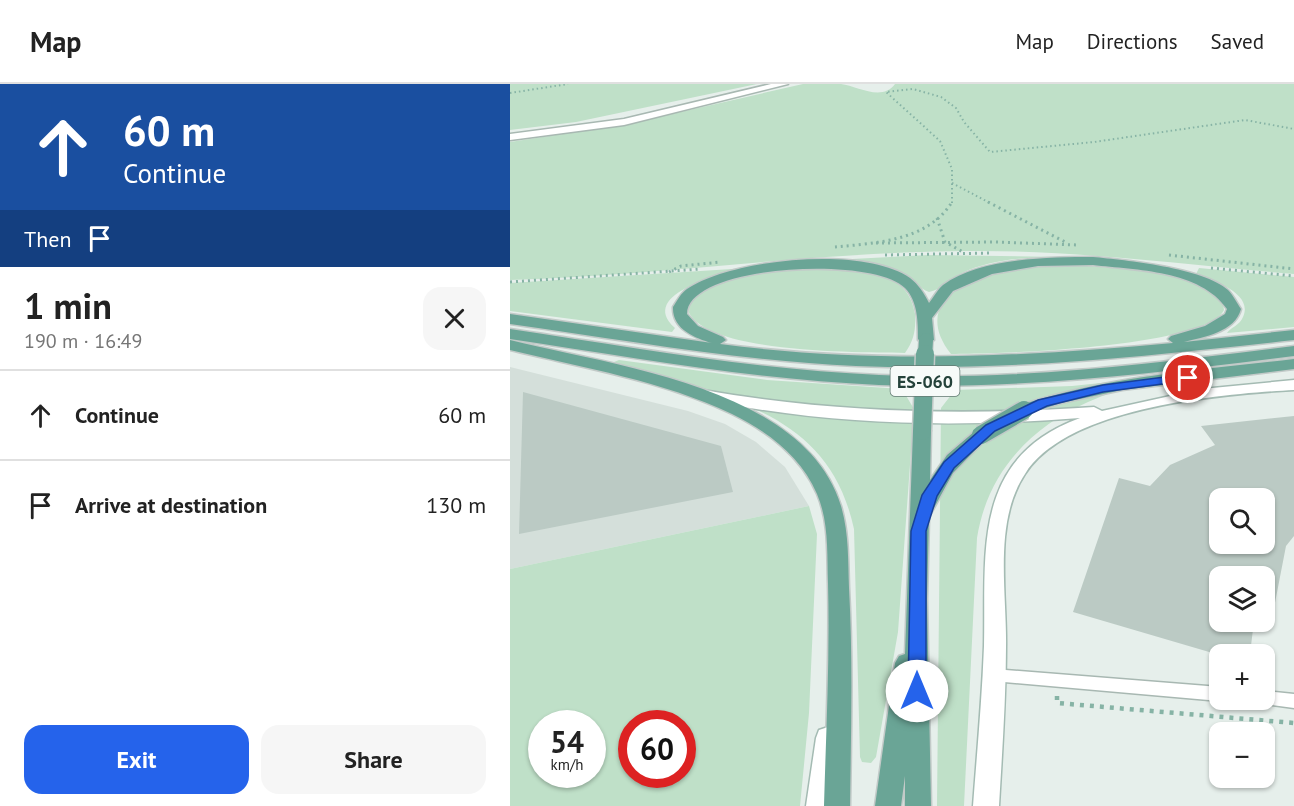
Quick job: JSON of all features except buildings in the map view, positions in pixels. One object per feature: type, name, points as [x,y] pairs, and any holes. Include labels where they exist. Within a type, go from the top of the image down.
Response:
[{"type":"main road","points":[[510,137],[624,122],[783,84]]},
{"type":"main road","points":[[918,806],[916,599],[926,316],[929,308],[942,292],[967,276],[1000,266],[1051,261],[1173,272],[1217,289],[1233,305],[1234,311],[1228,321],[1204,331],[1173,340],[1071,356]]},
{"type":"main road","points":[[787,356],[727,343],[696,331],[681,316],[681,305],[696,289],[736,274],[769,268],[847,264],[880,270],[904,281],[918,295],[926,316]]},
{"type":"main road","name":"ES-060","points":[[510,319],[787,356],[927,362],[1071,356],[1294,335]]},
{"type":"main road","name":"ES-060","points":[[510,334],[777,372],[930,381],[1073,376],[1294,351]]},
{"type":"main road","points":[[510,345],[684,391],[729,407],[764,424],[793,446],[818,477],[834,517],[840,614],[837,806]]},
{"type":"main road","points":[[918,531],[930,495],[962,451],[981,435],[1024,410],[1062,397],[1103,388],[1294,364]]},
{"type":"main road","points":[[684,391],[814,412],[908,418],[1026,417],[1140,406],[1228,391],[1294,385]]},
{"type":"main road","points":[[987,806],[997,543],[1002,511],[1012,480],[1033,452],[1062,432],[1140,406]]},
{"type":"main road","points":[[888,806],[916,599]]},
{"type":"main road","points":[[819,806],[840,614]]},
{"type":"lane","points":[[993,675],[1209,693]]},
{"type":"lane","points":[[1275,699],[1294,701]]},
{"type":"path","points":[[510,93],[568,84]]},
{"type":"path","points":[[869,243],[927,227],[952,203],[952,169],[940,141],[886,92],[896,88],[933,94],[955,108],[966,126],[978,136],[990,152],[1094,142],[1245,120],[1294,129]]},
{"type":"path","points":[[952,183],[1068,244]]},
{"type":"path","points":[[937,218],[945,242],[964,253]]},
{"type":"path","points":[[1057,681],[1057,703],[1294,723]]},
{"type":"shaded area","points":[[510,367],[688,411],[725,424],[756,442],[785,467],[809,506],[510,569]]},
{"type":"green space","points":[[510,84],[757,84],[576,122],[510,130]]},
{"type":"green space","points":[[803,84],[841,84],[869,92],[883,92],[895,84],[1294,84],[1294,274],[1091,255],[968,251],[853,255],[510,280],[510,142],[628,124]]},
{"type":"green space","points":[[928,255],[1060,257],[1022,258],[973,268],[929,292],[907,275],[887,266],[833,260]]},
{"type":"green space","points":[[1035,265],[1074,265],[1134,270],[1184,279],[1204,287],[1218,297],[1224,310],[1209,323],[1180,333],[1141,341],[1052,350],[951,354],[940,335],[938,318],[942,303],[953,291],[986,274],[1005,269]]},
{"type":"green space","points":[[835,267],[874,273],[896,282],[905,290],[915,314],[915,330],[905,353],[823,351],[755,343],[726,336],[703,326],[689,313],[693,299],[707,288],[726,280],[775,272]]},
{"type":"green space","points":[[748,268],[705,280],[675,295],[667,305],[666,316],[675,328],[672,332],[510,311],[510,283]]},
{"type":"green space","points":[[1199,268],[1294,277],[1294,327],[1227,333],[1243,317],[1245,309],[1243,301],[1230,289],[1196,274]]},
{"type":"green space","points":[[619,360],[767,380],[902,389],[914,409],[898,632],[876,757],[871,763],[862,762],[860,757],[854,529],[844,496],[829,468],[811,446],[789,428],[764,413],[707,391],[614,362]]},
{"type":"green space","points":[[1148,378],[1088,402],[1047,425],[1014,456],[990,493],[977,538],[964,806],[937,806],[941,408],[955,390],[1072,386]]},
{"type":"green space","points":[[809,506],[817,534],[809,713],[800,806],[510,806],[510,569]]},
{"type":"route","points":[[917,691],[918,531],[930,495],[949,465],[975,439],[990,428],[1043,403],[1103,388],[1188,378]]}]
